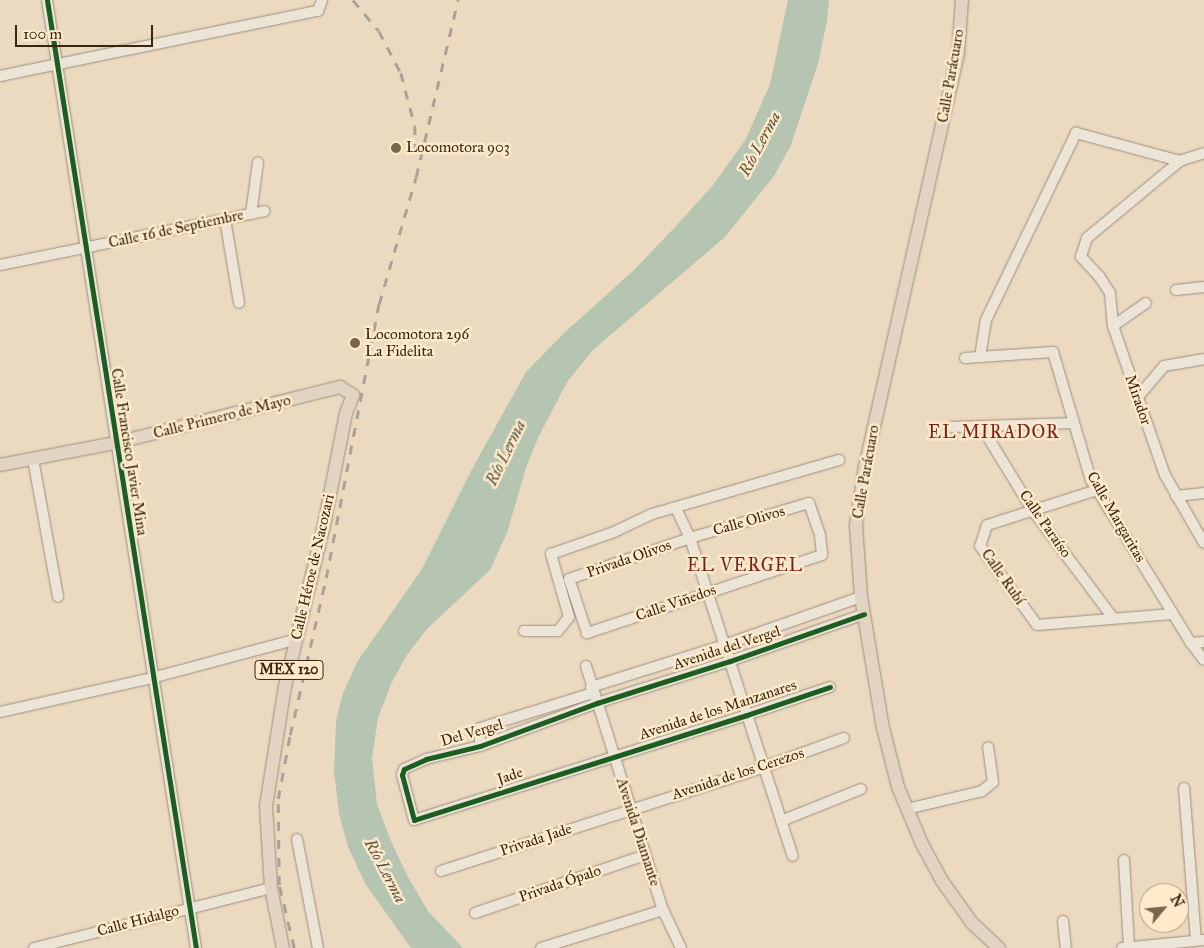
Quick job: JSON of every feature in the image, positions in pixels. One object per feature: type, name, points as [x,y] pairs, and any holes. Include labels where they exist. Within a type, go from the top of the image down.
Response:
[{"type":"main road","name":"Calle Parácuaro","points":[[962,0],[958,54],[866,466],[856,525],[861,597],[884,728],[898,786],[922,844],[942,881],[972,923],[999,948]]},
{"type":"main road","name":"Calle Primero de Mayo","points":[[0,465],[115,443],[340,387],[353,395]]},
{"type":"main road","name":"Calle Héroe de Nacozari","points":[[283,948],[271,888],[266,806],[285,686],[298,638],[346,413],[353,395]]},
{"type":"street","name":"Calle Francisco Javier Mina","points":[[47,0],[115,443],[196,948]]},
{"type":"street","points":[[0,76],[56,65],[320,3]]},
{"type":"street","points":[[965,358],[980,357],[986,320],[1076,133],[1180,161],[1204,153]]},
{"type":"street","name":"Mirador","points":[[1180,161],[1087,238],[1081,257],[1099,276],[1110,293],[1113,326],[1165,475],[1204,543]]},
{"type":"street","points":[[251,214],[258,162]]},
{"type":"street","name":"Calle 16 de Septiembre","points":[[0,265],[265,211]]},
{"type":"street","points":[[225,219],[239,303]]},
{"type":"street","points":[[1176,290],[1204,287]]},
{"type":"street","points":[[1113,326],[1146,303]]},
{"type":"street","name":"Calle Margaritas","points":[[980,357],[1053,352],[1091,480],[1191,643],[1204,660]]},
{"type":"street","points":[[1137,398],[1164,366],[1204,359]]},
{"type":"street","points":[[952,427],[1074,423]]},
{"type":"street","name":"Calle Paraíso","points":[[982,426],[1033,511],[1113,618]]},
{"type":"street","points":[[33,460],[58,597]]},
{"type":"street","points":[[524,631],[558,631],[569,617],[551,554],[614,532],[652,514],[839,460]]},
{"type":"street","points":[[1033,511],[1097,490]]},
{"type":"street","points":[[1176,496],[1204,493]]},
{"type":"street","name":"Calle Olivos","points":[[690,538],[809,503],[820,535],[822,555]]},
{"type":"street","points":[[676,508],[690,538],[793,856]]},
{"type":"street","name":"Calle Rubí","points":[[1033,511],[987,525],[980,546],[1037,625],[1113,618]]},
{"type":"street","name":"Privada Olivos","points":[[587,633],[569,579],[690,538]]},
{"type":"street","name":"Calle Viñedos","points":[[587,633],[822,555]]},
{"type":"street","name":"Avenida del Vergel","points":[[594,694],[724,645],[861,597]]},
{"type":"street","name":"Avenida del Vergel","points":[[594,694],[730,661],[864,614]]},
{"type":"street","points":[[1113,618],[1173,614]]},
{"type":"street","points":[[0,712],[152,678],[298,638]]},
{"type":"street","points":[[1191,643],[1204,642]]},
{"type":"street","name":"Avenida Diamante","points":[[586,666],[663,910],[681,948]]},
{"type":"street","name":"Avenida de los Manzanares","points":[[614,756],[830,687]]},
{"type":"street","name":"Del Vergel","points":[[480,746],[480,728],[594,694]]},
{"type":"street","name":"Del Vergel","points":[[414,820],[402,775],[404,768],[426,759],[480,746],[594,694]]},
{"type":"street","name":"Avenida de los Cerezos","points":[[631,809],[764,767],[844,738]]},
{"type":"street","points":[[907,809],[982,791],[993,782],[988,746]]},
{"type":"street","name":"Jade","points":[[414,820],[614,756]]},
{"type":"street","points":[[781,820],[861,788]]},
{"type":"street","points":[[1122,948],[1200,940],[1184,788]]},
{"type":"street","name":"Privada Jade","points":[[441,871],[631,809]]},
{"type":"street","points":[[297,839],[318,948]]},
{"type":"street","name":"Privada Ópalo","points":[[475,914],[645,856]]},
{"type":"street","points":[[1124,860],[1129,947]]},
{"type":"street","name":"Calle Hidalgo","points":[[34,948],[271,888]]},
{"type":"street","points":[[541,948],[663,910]]},
{"type":"street","points":[[1064,921],[1066,948]]},
{"type":"water","name":"Río Lerma","points":[[788,0],[829,0],[827,21],[818,64],[791,145],[774,176],[725,237],[593,350],[567,382],[538,438],[526,468],[507,533],[490,570],[427,629],[407,655],[391,684],[378,718],[372,758],[377,804],[390,839],[407,875],[428,911],[463,948],[411,948],[366,885],[348,847],[339,814],[334,771],[336,721],[342,696],[357,662],[422,569],[472,469],[526,372],[564,333],[634,270],[677,225],[713,185],[746,139],[770,84]]},
{"type":"railway","points":[[353,0],[379,31],[401,73],[415,126],[416,159]]},
{"type":"railway","points":[[294,948],[279,885],[278,799],[290,735],[326,578],[379,304],[416,177],[458,0]]},
{"type":"cycle path","points":[[47,0],[196,948]]},
{"type":"cycle path","points":[[830,687],[414,820],[402,775],[404,769],[426,759],[480,746],[597,703],[730,661],[864,614]]},
{"type":"place","name":"Locomotora 903","points":[[396,148]]},
{"type":"place","name":"Locomotora 296 La Fidelita","points":[[355,343]]},
{"type":"district","name":"EL MIRADOR","points":[[994,432]]},
{"type":"district","name":"EL VERGEL","points":[[745,565]]}]
